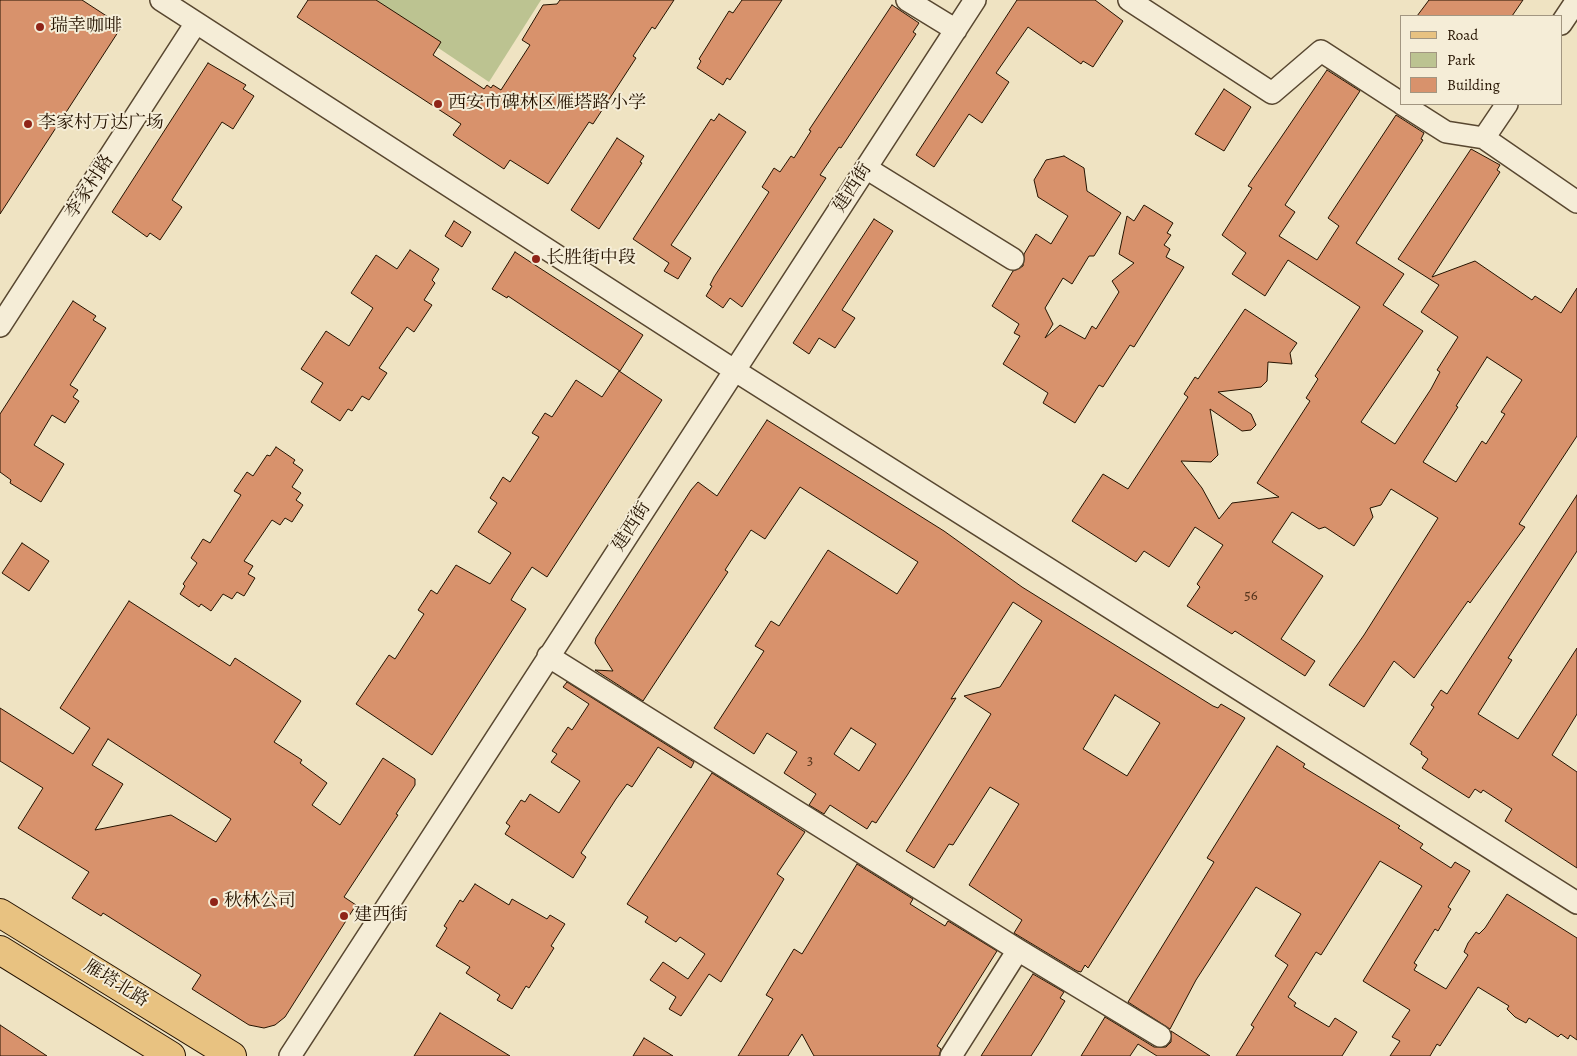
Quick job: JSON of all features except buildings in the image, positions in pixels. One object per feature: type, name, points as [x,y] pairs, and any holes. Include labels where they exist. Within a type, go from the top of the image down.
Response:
[{"type":"main road","name":"雁塔北路","points":[[0,913],[232,1056]]},
{"type":"main road","name":"雁塔北路","points":[[0,950],[171,1056]]},
{"type":"street","points":[[162,0],[734,370],[1577,903]]},
{"type":"street","points":[[907,0],[956,30]]},
{"type":"street","name":"建西街","points":[[290,1056],[975,0]]},
{"type":"street","points":[[1129,0],[1272,93],[1321,51],[1400,102]]},
{"type":"street","points":[[1562,22],[1577,0]]},
{"type":"street","name":"李家村路","points":[[0,326],[196,23]]},
{"type":"street","points":[[1404,105],[1446,132],[1484,138],[1577,202]]},
{"type":"street","points":[[1484,138],[1506,105]]},
{"type":"street","points":[[866,168],[1012,259]]},
{"type":"street","points":[[548,656],[1018,950],[1160,1036]]},
{"type":"street","points":[[951,1056],[1018,950]]},
{"type":"green space","points":[[367,0],[541,0],[489,82]]},
{"type":"place","name":"瑞幸咖啡","points":[[40,27]]},
{"type":"place","name":"西安市碑林区雁塔路小学","points":[[438,104]]},
{"type":"place","name":"李家村万达广场","points":[[28,124]]},
{"type":"place","name":"长胜街中段","points":[[536,259]]},
{"type":"place","name":"秋林公司","points":[[214,902]]},
{"type":"place","name":"建西街","points":[[344,916]]}]
